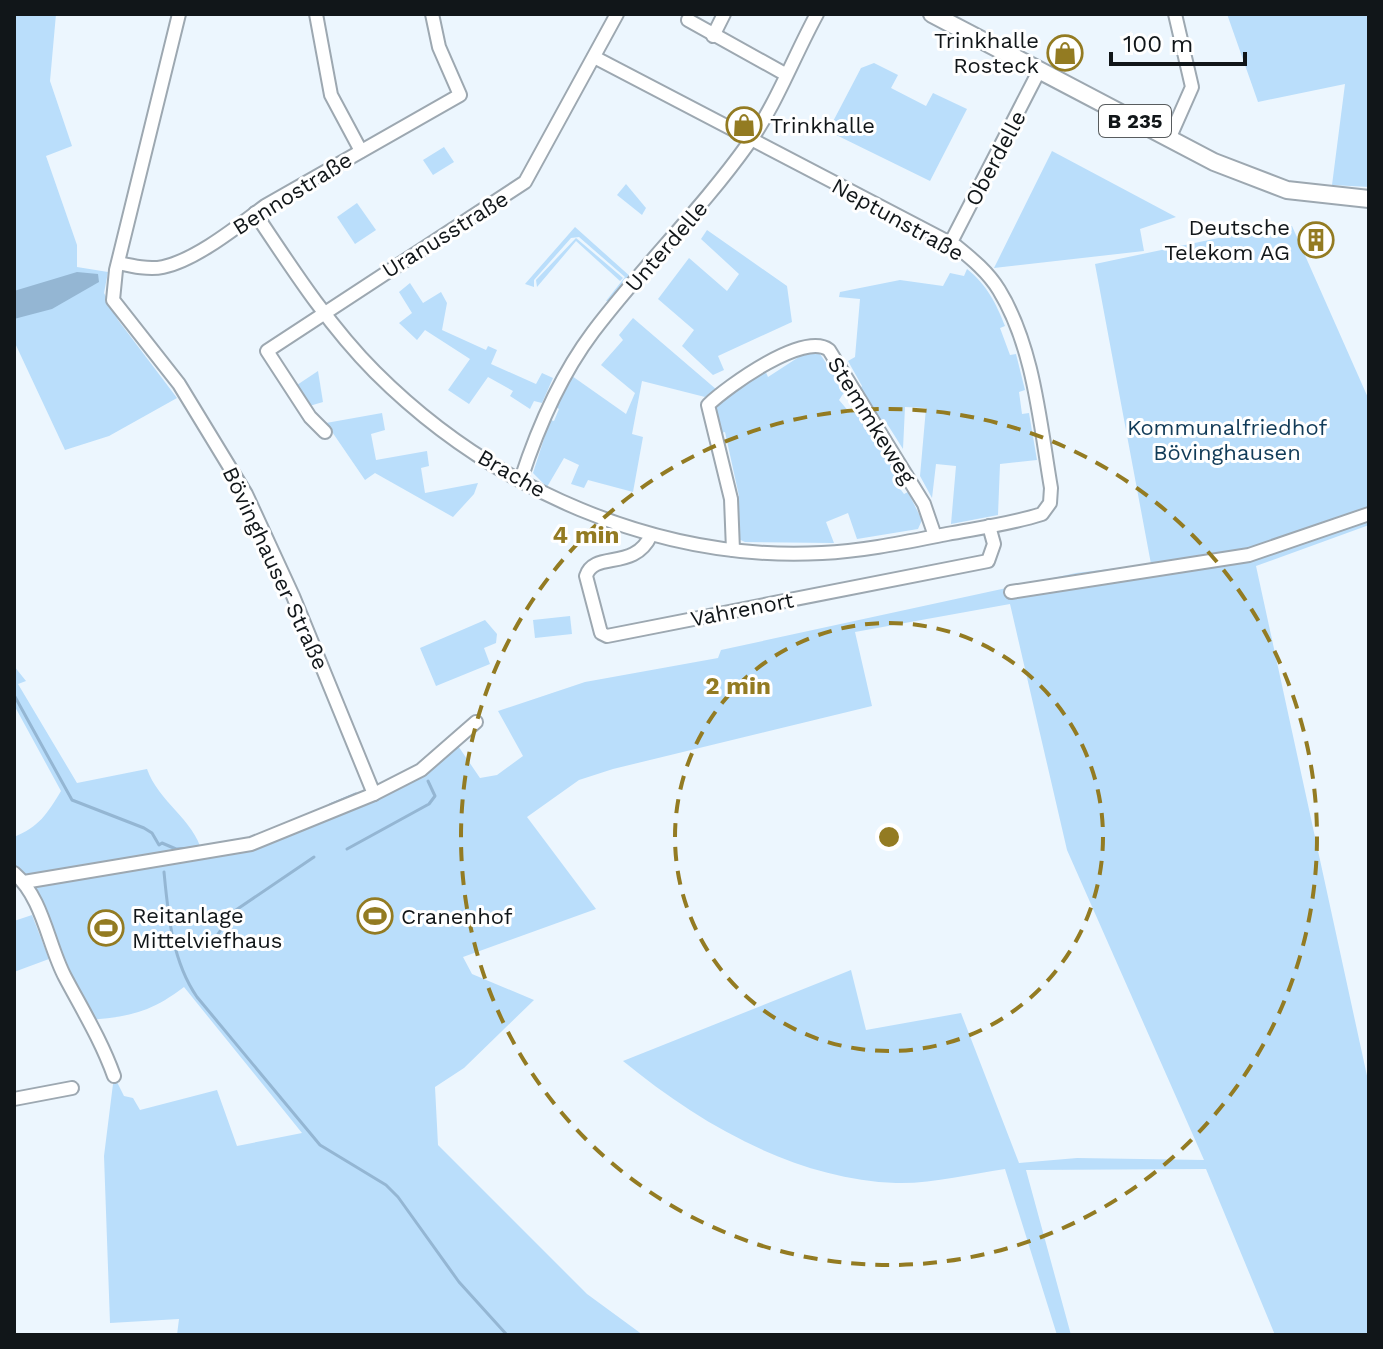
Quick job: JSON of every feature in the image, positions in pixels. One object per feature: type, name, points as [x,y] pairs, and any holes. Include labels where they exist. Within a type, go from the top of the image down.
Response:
[{"type":"main road","name":"B 235","points":[[932,14],[1225,167],[1287,190],[1369,199]]},
{"type":"street","name":"Bövinghauser Straße","points":[[179,14],[119,263],[113,300],[179,384],[246,494],[293,596],[374,794]]},
{"type":"street","points":[[316,14],[331,95],[361,151]]},
{"type":"street","name":"Bennostraße","points":[[119,263],[148,268],[172,264],[460,95],[439,47],[432,14]]},
{"type":"street","name":"Uranusstraße","points":[[325,432],[310,417],[267,351],[325,310],[525,182],[617,14]]},
{"type":"street","points":[[713,36],[724,14]]},
{"type":"street","name":"Unterdelle","points":[[521,479],[556,390],[592,333],[706,200],[751,140],[817,14]]},
{"type":"street","points":[[1169,139],[1192,87],[1175,14]]},
{"type":"street","points":[[688,20],[785,74]]},
{"type":"street","name":"Neptunstraße","points":[[594,57],[950,244],[980,266],[993,283],[1013,323],[1025,357],[1040,423],[1050,503]]},
{"type":"street","name":"Oberdelle","points":[[950,244],[1039,71]]},
{"type":"street","name":"Brache","points":[[255,213],[372,369],[413,408],[476,453],[588,513],[651,535],[733,550],[821,553],[989,526],[1042,514],[1050,503]]},
{"type":"street","name":"Stemmkeweg","points":[[733,550],[731,499],[708,405],[789,350],[811,344],[822,344],[829,350],[924,504],[935,536]]},
{"type":"street","points":[[1011,592],[1249,555],[1369,514]]},
{"type":"street","name":"Vahrenort","points":[[651,535],[642,551],[635,556],[594,564],[588,569],[586,576],[601,633],[607,636],[988,561],[994,544],[989,526]]},
{"type":"street","points":[[114,1076],[100,1037],[64,976],[19,878],[251,844],[374,794],[421,770],[476,722]]},
{"type":"street","points":[[14,1099],[72,1088]]},
{"type":"green space","points":[[14,14],[56,14],[50,81],[72,146],[46,156],[77,245],[77,267],[108,272],[104,293],[118,320],[177,398],[109,436],[65,450],[14,341]]},
{"type":"green space","points":[[1227,14],[1369,14],[1369,187],[1332,185],[1345,84],[1258,102]]},
{"type":"green space","points":[[874,63],[898,75],[891,88],[926,106],[933,93],[967,109],[930,181],[828,131],[861,68]]},
{"type":"green space","points":[[444,147],[454,162],[433,175],[423,160]]},
{"type":"green space","points":[[1052,151],[1176,217],[1140,229],[1144,251],[994,268]]},
{"type":"green space","points":[[626,184],[646,208],[642,215],[617,195]]},
{"type":"green space","points":[[357,203],[376,230],[355,244],[337,217]]},
{"type":"green space","name":"Kommunalfriedhof Bövinghausen","points":[[1292,226],[1369,400],[1369,508],[1352,514],[1369,519],[1369,525],[1256,566],[1369,1085],[1369,1335],[1275,1335],[1206,1169],[1026,1170],[1071,1335],[1057,1335],[1005,1169],[910,1183],[858,1179],[821,1171],[750,1144],[716,1126],[623,1061],[851,970],[866,1030],[961,1013],[1019,1163],[1077,1158],[1204,1160],[1067,850],[1010,604],[855,632],[872,706],[613,769],[579,780],[527,817],[596,909],[463,957],[472,974],[534,1000],[464,1068],[435,1087],[438,1145],[587,1294],[643,1335],[177,1335],[179,1319],[110,1323],[104,1156],[114,1076],[124,1096],[133,1098],[140,1110],[217,1090],[237,1146],[302,1133],[184,987],[140,1011],[91,1020],[33,898],[14,873],[14,837],[42,819],[61,791],[14,705],[14,666],[26,681],[18,684],[77,783],[147,769],[159,791],[192,830],[202,852],[251,844],[395,784],[454,740],[480,778],[497,775],[523,756],[498,711],[585,682],[718,658],[721,650],[1076,573],[1151,564],[1095,264],[1242,233]]},
{"type":"green space","points":[[575,227],[632,278],[611,301],[606,301],[625,277],[579,237],[571,238],[534,280],[534,287],[525,284]]},
{"type":"green space","points":[[707,230],[787,286],[792,322],[718,356],[724,370],[713,375],[682,346],[694,330],[658,299],[689,258],[727,291],[739,274],[701,239]]},
{"type":"green space","points":[[576,238],[623,278],[620,281],[576,241],[537,287],[536,280]]},
{"type":"green space","points":[[967,269],[980,281],[994,302],[1005,326],[1000,328],[1010,355],[1016,354],[1025,390],[1019,392],[1022,414],[1029,413],[1037,460],[1000,464],[998,515],[951,524],[956,466],[936,464],[932,498],[920,476],[926,408],[905,407],[903,449],[884,419],[876,422],[857,393],[862,386],[848,361],[855,357],[860,299],[839,297],[840,292],[900,280],[943,286],[950,273],[964,276]]},
{"type":"green space","points":[[410,283],[423,303],[441,292],[447,303],[442,330],[486,350],[488,346],[497,350],[491,364],[536,384],[542,373],[553,378],[542,403],[534,401],[530,409],[510,396],[513,391],[488,377],[469,404],[448,390],[470,359],[425,330],[417,340],[399,323],[412,313],[399,292]]},
{"type":"green space","points":[[633,318],[717,390],[705,397],[642,381],[632,434],[643,437],[633,492],[588,480],[584,488],[571,484],[579,465],[564,458],[547,487],[533,473],[550,420],[554,421],[559,409],[556,407],[572,376],[626,414],[635,393],[601,365],[623,340],[619,335]]},
{"type":"green space","points":[[818,351],[845,391],[839,400],[850,413],[855,410],[902,481],[898,486],[904,494],[908,492],[922,520],[918,529],[857,539],[848,513],[826,522],[834,543],[745,542],[734,537],[734,497],[739,496],[725,432],[718,434],[711,414],[714,404],[765,370],[768,377],[805,353]]},
{"type":"green space","points":[[318,371],[323,402],[306,407],[294,387]]},
{"type":"green space","points":[[382,413],[385,430],[371,434],[376,460],[427,451],[429,466],[421,468],[425,493],[478,483],[474,494],[453,517],[375,473],[365,480],[326,423]]},
{"type":"green space","points":[[570,616],[572,634],[535,638],[533,620]]},
{"type":"green space","points":[[485,620],[497,634],[496,643],[484,648],[490,664],[436,686],[420,648]]},
{"type":"green space","points":[[32,915],[49,959],[14,972],[14,921]]},
{"type":"shaded area","points":[[77,272],[98,274],[99,282],[52,309],[14,319],[14,291]]},
{"type":"waterway","points":[[14,695],[72,800],[144,828],[152,833],[159,845],[162,843],[176,849],[196,848]]},
{"type":"waterway","points":[[347,849],[429,804],[435,796],[428,781]]},
{"type":"waterway","points":[[330,805],[356,794]]},
{"type":"waterway","points":[[193,947],[214,940],[233,912],[314,857]]},
{"type":"waterway","points":[[164,872],[177,953],[197,997],[320,1145],[386,1185],[398,1197],[459,1282],[507,1335]]},
{"type":"place","name":"Trinkhalle Rosteck","points":[[1065,53]]},
{"type":"place","name":"Trinkhalle","points":[[744,125]]},
{"type":"place","name":"Deutsche Telekom AG","points":[[1316,240]]},
{"type":"place","name":"Cranenhof","points":[[375,916]]},
{"type":"place","name":"Reitanlage Mittelviefhaus","points":[[106,928]]}]
